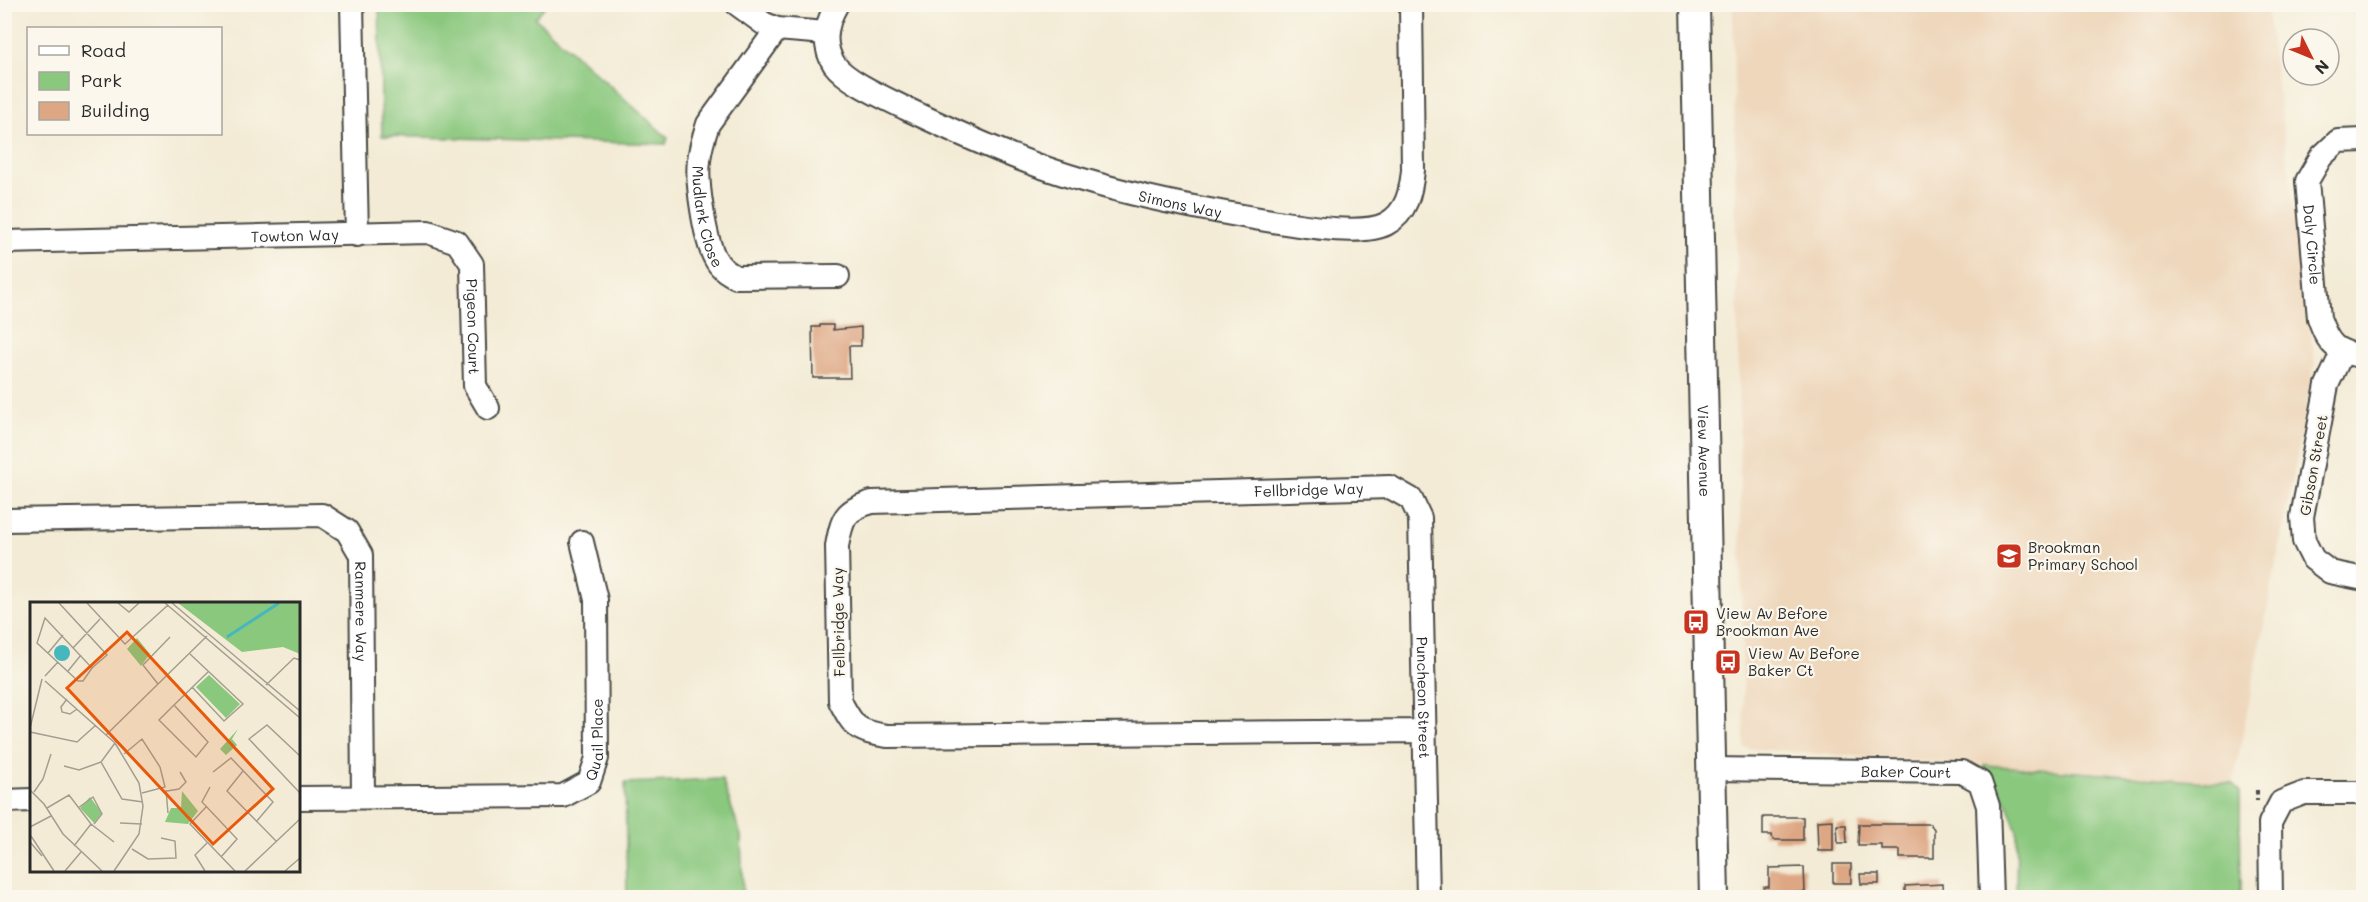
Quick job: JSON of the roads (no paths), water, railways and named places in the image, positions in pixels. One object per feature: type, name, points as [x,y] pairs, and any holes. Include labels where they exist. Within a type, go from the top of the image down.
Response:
[{"type":"street","name":"Towton Way","points":[[4,242],[357,234],[352,4]]},
{"type":"street","points":[[737,4],[777,29],[826,33],[830,15],[837,4]]},
{"type":"street","name":"Simons Way","points":[[826,33],[828,51],[836,66],[851,78],[884,98],[965,136],[1025,160],[1113,188],[1208,211],[1316,228],[1364,229],[1385,224],[1401,211],[1411,194],[1413,170],[1411,4]]},
{"type":"street","name":"View Avenue","points":[[1695,4],[1714,897]]},
{"type":"street","name":"Mudlark Close","points":[[777,29],[708,124],[702,141],[699,182],[710,247],[724,271],[736,277],[838,276]]},
{"type":"street","name":"Daly Circle","points":[[2353,355],[2326,339],[2319,318],[2307,182],[2321,157],[2338,141],[2364,140]]},
{"type":"street","name":"Pigeon Court","points":[[357,234],[428,232],[457,242],[472,264],[475,386],[489,408]]},
{"type":"street","name":"Gibson Street","points":[[2353,355],[2327,385],[2302,517],[2304,541],[2313,559],[2330,572],[2364,579]]},
{"type":"street","name":"Fellbridge Way","points":[[1411,499],[1390,487],[872,502],[853,507],[841,522],[837,546],[840,701],[851,722],[866,732],[887,736],[1425,731]]},
{"type":"street","name":"Puncheon Street","points":[[1411,499],[1420,518],[1428,897]]},
{"type":"street","name":"Ranmere Way","points":[[4,520],[322,515],[347,531],[361,555],[363,797]]},
{"type":"street","name":"Quail Place","points":[[363,797],[563,796],[589,782],[597,758],[596,600],[582,542]]},
{"type":"street","name":"Baker Court","points":[[1711,769],[1962,772],[1980,782],[1988,806],[1991,897]]},
{"type":"street","points":[[2271,897],[2270,823],[2281,802],[2304,793],[2364,793]]},
{"type":"street","points":[[300,798],[363,797]]},
{"type":"street","points":[[4,801],[30,801]]},
{"type":"place","name":"Brookman Primary School","points":[[2009,556]]},
{"type":"place","name":"View Av Before Brookman Ave","points":[[1696,622]]},
{"type":"place","name":"View Av Before Baker Ct","points":[[1728,662]]}]
